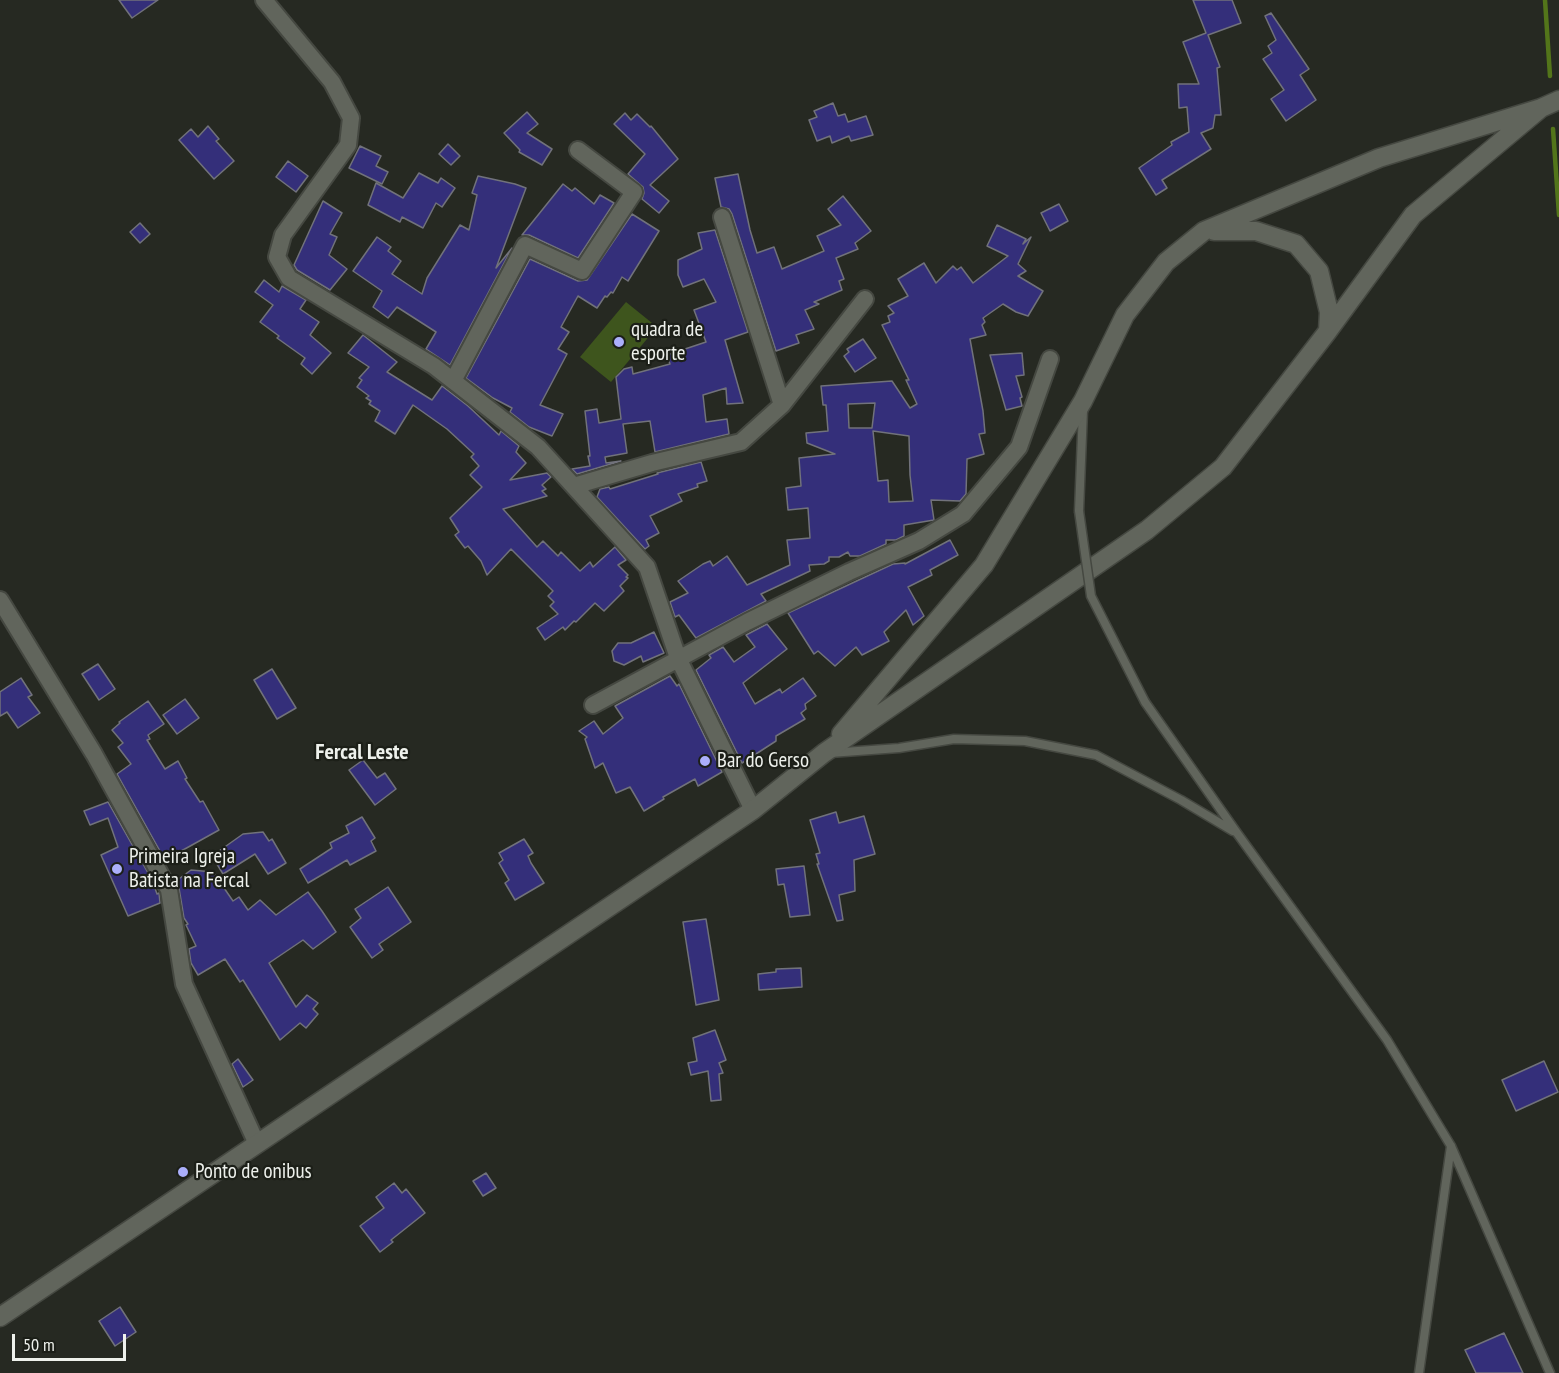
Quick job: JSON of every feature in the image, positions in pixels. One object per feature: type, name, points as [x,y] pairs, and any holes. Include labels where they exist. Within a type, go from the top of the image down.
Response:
[{"type":"main road","points":[[824,753],[984,565],[1083,401],[1125,315],[1166,262],[1204,231],[1379,158],[1541,108],[1559,100]]},
{"type":"main road","points":[[0,1317],[753,810],[824,753],[1147,530],[1223,467],[1328,331],[1413,215],[1541,108]]},
{"type":"main road","points":[[1204,231],[1256,231],[1296,244],[1319,271],[1329,312],[1328,331]]},
{"type":"street","points":[[264,0],[332,82],[351,118],[348,145],[283,235],[277,258],[289,278],[434,366],[538,447],[647,567],[678,658],[753,810]]},
{"type":"street","points":[[453,381],[525,245],[582,271],[634,192],[578,150]]},
{"type":"street","points":[[722,217],[783,405]]},
{"type":"street","points":[[574,486],[652,463],[741,442],[783,405],[866,299]]},
{"type":"street","points":[[593,705],[678,658],[849,572],[919,541],[963,514],[1019,447],[1050,359]]},
{"type":"street","points":[[0,600],[94,754],[168,890],[184,984],[257,1144]]},
{"type":"lane","points":[[1083,401],[1079,512],[1091,596],[1145,702],[1387,1040],[1451,1146],[1550,1373]]},
{"type":"lane","points":[[824,753],[899,748],[954,739],[1035,743],[1096,755],[1237,833]]},
{"type":"lane","points":[[1419,1373],[1451,1146]]},
{"type":"green space","name":"quadra de esporte","points":[[626,302],[657,327],[611,382],[580,357]]},
{"type":"building","points":[[119,0],[158,0],[132,18]]},
{"type":"building","points":[[1193,0],[1232,0],[1241,23],[1208,35],[1220,67],[1217,68],[1221,115],[1215,115],[1213,128],[1201,133],[1211,149],[1162,180],[1167,188],[1156,195],[1139,168],[1172,145],[1171,142],[1189,132],[1187,107],[1179,108],[1178,84],[1199,84],[1183,42],[1206,33]]},
{"type":"building","points":[[1271,13],[1309,69],[1300,75],[1316,100],[1286,121],[1271,99],[1284,90],[1263,59],[1272,53],[1268,46],[1276,40],[1265,16]]},
{"type":"building","points":[[833,103],[838,116],[845,114],[848,122],[866,116],[873,135],[851,141],[849,136],[832,143],[830,136],[817,141],[809,120],[817,117],[814,111]]},
{"type":"building","points":[[527,112],[538,124],[527,133],[552,149],[542,165],[519,152],[520,150],[504,133]]},
{"type":"building","points":[[625,113],[631,120],[637,114],[651,126],[678,159],[650,185],[669,201],[659,213],[642,199],[643,187],[628,174],[645,154],[614,124]]},
{"type":"building","points":[[208,126],[219,139],[216,141],[234,161],[214,179],[179,140],[191,129],[198,137]]},
{"type":"building","points":[[448,144],[460,156],[451,165],[439,154]]},
{"type":"building","points":[[360,146],[381,156],[376,166],[388,172],[382,184],[349,168]]},
{"type":"building","points":[[288,161],[308,176],[296,192],[276,177]]},
{"type":"building","points":[[419,173],[438,183],[441,178],[455,188],[442,207],[436,203],[423,228],[402,217],[400,222],[368,205],[376,183],[403,198]]},
{"type":"building","points":[[738,174],[757,253],[774,247],[782,269],[824,251],[817,236],[841,225],[828,209],[843,196],[871,231],[855,243],[858,249],[836,258],[844,279],[839,281],[842,290],[814,302],[819,304],[805,310],[814,329],[796,335],[799,343],[776,351],[732,214],[729,209],[721,207],[715,178]]},
{"type":"building","points":[[478,176],[526,188],[496,268],[512,248],[450,365],[426,349],[436,332],[397,307],[388,318],[373,307],[382,291],[353,271],[377,237],[391,247],[388,251],[401,261],[392,274],[422,294],[427,278],[460,225],[469,230],[477,195],[472,193]]},
{"type":"building","points":[[563,184],[572,191],[575,188],[594,204],[600,195],[614,203],[578,258],[529,235],[522,235]]},
{"type":"building","points":[[323,201],[342,213],[330,234],[337,237],[329,255],[347,269],[330,290],[297,270],[294,265]]},
{"type":"building","points":[[1059,204],[1068,221],[1050,231],[1041,213]]},
{"type":"building","points":[[632,214],[659,231],[628,281],[622,277],[613,293],[605,296],[597,308],[578,296],[561,327],[569,332],[558,349],[567,354],[540,405],[563,414],[552,436],[529,427],[510,412],[512,408],[493,398],[466,378],[530,259],[578,281],[587,280]]},
{"type":"building","points":[[140,223],[150,234],[140,243],[130,232]]},
{"type":"building","points":[[997,225],[1026,239],[1023,244],[1031,237],[1018,264],[1026,271],[1018,276],[1043,291],[1028,316],[1003,304],[983,318],[985,322],[982,325],[986,335],[970,339],[985,433],[979,434],[984,454],[967,459],[966,494],[960,501],[931,500],[934,520],[904,525],[904,536],[896,540],[886,540],[886,544],[860,556],[850,556],[848,552],[839,557],[829,557],[829,561],[824,564],[809,565],[810,571],[761,594],[766,601],[696,638],[679,615],[675,617],[670,602],[688,593],[678,581],[703,564],[710,561],[713,566],[727,556],[747,585],[790,565],[787,540],[810,538],[808,508],[788,510],[786,488],[801,486],[799,458],[835,454],[807,443],[806,433],[828,431],[826,405],[823,405],[821,386],[892,381],[910,408],[917,404],[906,380],[909,380],[882,325],[890,322],[888,316],[894,313],[888,306],[908,296],[898,279],[924,263],[936,283],[953,266],[957,270],[961,267],[973,283],[1008,256],[987,246]],"holes":[[[875,403],[872,428],[849,428],[848,404]],[[873,431],[909,436],[913,501],[889,502],[888,480],[878,481]]]},
{"type":"building","points":[[715,230],[748,332],[725,340],[743,403],[727,404],[726,388],[703,395],[706,422],[727,419],[729,434],[655,452],[650,421],[623,424],[627,453],[605,457],[606,463],[621,461],[577,474],[572,469],[590,466],[585,411],[597,409],[599,423],[621,419],[616,377],[624,369],[632,367],[633,374],[670,364],[667,355],[706,342],[694,310],[716,302],[704,279],[683,287],[678,275],[678,260],[702,249],[698,233]]},
{"type":"building","points":[[264,280],[279,292],[282,286],[306,300],[300,309],[319,322],[310,335],[331,353],[312,374],[301,364],[305,358],[277,338],[279,336],[260,322],[273,305],[255,292]]},
{"type":"building","points":[[363,335],[397,362],[387,372],[432,400],[442,386],[499,435],[501,431],[519,446],[516,452],[526,463],[510,480],[547,473],[551,477],[542,485],[546,489],[542,491],[547,496],[503,509],[537,547],[543,541],[558,556],[561,552],[580,571],[590,562],[593,567],[615,547],[626,560],[618,565],[628,575],[626,577],[628,578],[620,586],[624,591],[604,611],[595,603],[576,622],[574,621],[565,630],[563,627],[545,640],[537,628],[558,614],[550,606],[554,602],[548,596],[553,591],[511,549],[487,575],[481,561],[468,546],[465,548],[455,535],[459,532],[450,518],[482,487],[470,475],[479,466],[471,457],[474,454],[447,429],[413,405],[395,434],[375,421],[380,411],[369,404],[371,401],[366,398],[369,396],[357,387],[362,380],[359,378],[369,367],[348,353]]},
{"type":"building","points":[[863,339],[876,358],[855,372],[844,356],[849,352],[847,349]]},
{"type":"building","points":[[1022,353],[1024,375],[1016,376],[1022,406],[1006,410],[990,355]]},
{"type":"building","points":[[701,462],[707,481],[678,494],[682,501],[650,516],[659,533],[646,540],[649,546],[645,549],[597,497],[600,489],[609,487],[610,489],[657,473]]},
{"type":"building","points":[[950,540],[958,555],[930,570],[932,575],[908,587],[924,616],[913,625],[906,610],[884,632],[889,641],[862,655],[856,647],[835,666],[818,651],[814,654],[788,613],[893,564],[905,564]]},
{"type":"building","points":[[767,624],[787,649],[743,683],[755,704],[780,689],[782,693],[803,678],[816,696],[805,704],[806,709],[801,713],[805,719],[776,736],[776,741],[742,763],[696,670],[711,658],[709,655],[723,647],[734,662],[755,647],[746,635]]},
{"type":"building","points":[[654,632],[664,653],[643,662],[641,656],[624,665],[614,661],[612,651],[618,643],[631,643]]},
{"type":"building","points":[[98,664],[115,689],[99,700],[82,674]]},
{"type":"building","points":[[272,669],[296,708],[277,719],[254,680]]},
{"type":"building","points":[[670,676],[677,686],[679,684],[722,772],[698,786],[695,779],[644,811],[630,787],[616,793],[603,763],[595,768],[585,739],[587,737],[579,731],[594,721],[603,734],[623,718],[615,706]]},
{"type":"building","points":[[21,678],[32,695],[28,697],[40,713],[18,728],[7,712],[0,716],[0,692]]},
{"type":"building","points":[[185,699],[199,718],[177,734],[163,715]]},
{"type":"building","points":[[148,701],[164,724],[148,735],[150,739],[147,740],[165,769],[178,761],[187,778],[185,779],[200,802],[203,801],[219,830],[165,860],[117,774],[131,764],[118,747],[123,743],[112,730],[119,722]]},
{"type":"building","points":[[363,760],[377,778],[385,773],[396,789],[375,805],[349,770]]},
{"type":"building","points":[[108,802],[152,880],[157,894],[159,893],[160,903],[128,916],[101,855],[118,847],[108,818],[90,825],[84,811]]},
{"type":"building","points":[[836,812],[839,823],[864,816],[875,854],[854,860],[855,891],[839,895],[843,920],[837,921],[817,864],[819,864],[816,854],[820,853],[810,820]]},
{"type":"building","points":[[362,817],[375,838],[371,841],[376,851],[350,865],[347,860],[308,883],[300,869],[332,848],[330,843],[349,833],[346,826]]},
{"type":"building","points":[[263,832],[269,841],[272,839],[286,863],[268,874],[255,854],[223,874],[212,856],[243,834]]},
{"type":"building","points":[[524,839],[533,853],[528,856],[531,863],[544,883],[515,900],[505,883],[509,880],[499,863],[503,860],[499,853]]},
{"type":"building","points":[[804,866],[810,915],[790,917],[784,884],[778,885],[776,869]]},
{"type":"building","points":[[191,870],[213,872],[233,901],[239,897],[248,910],[260,900],[276,915],[308,892],[322,911],[336,932],[313,949],[303,940],[269,963],[296,1007],[307,995],[318,1003],[313,1009],[318,1014],[306,1028],[300,1023],[280,1040],[243,980],[240,982],[225,959],[198,975],[191,963],[189,949],[196,946],[186,925],[188,924],[184,918],[176,881]]},
{"type":"building","points":[[388,887],[411,922],[379,944],[383,950],[372,958],[350,927],[361,918],[355,909]]},
{"type":"building","points":[[706,919],[719,1000],[696,1005],[683,922]]},
{"type":"building","points":[[801,968],[802,987],[759,990],[758,974],[776,972],[776,969]]},
{"type":"building","points":[[715,1030],[726,1060],[719,1063],[723,1073],[719,1074],[721,1100],[711,1101],[708,1071],[691,1075],[688,1063],[697,1061],[693,1038]]},
{"type":"building","points":[[238,1059],[253,1080],[243,1087],[232,1064]]},
{"type":"building","points":[[1544,1061],[1558,1092],[1516,1111],[1502,1080]]},
{"type":"building","points":[[486,1173],[496,1188],[483,1196],[473,1181]]},
{"type":"building","points":[[394,1183],[402,1193],[406,1189],[425,1213],[391,1240],[393,1242],[380,1252],[360,1226],[384,1208],[376,1197]]},
{"type":"building","points":[[120,1307],[136,1332],[115,1346],[99,1321]]},
{"type":"building","points":[[1504,1333],[1523,1373],[1476,1373],[1465,1350]]},
{"type":"waterway","points":[[1545,0],[1550,76]]},
{"type":"waterway","points":[[1553,129],[1559,215]]},
{"type":"place","name":"quadra de esporte","points":[[619,342]]},
{"type":"place","name":"Bar do Gerso","points":[[705,761]]},
{"type":"place","name":"Primeira Igreja Batista na Fercal","points":[[117,869]]},
{"type":"place","name":"Ponto de onibus","points":[[183,1172]]},
{"type":"district","name":"Fercal Leste","points":[[362,753]]}]
